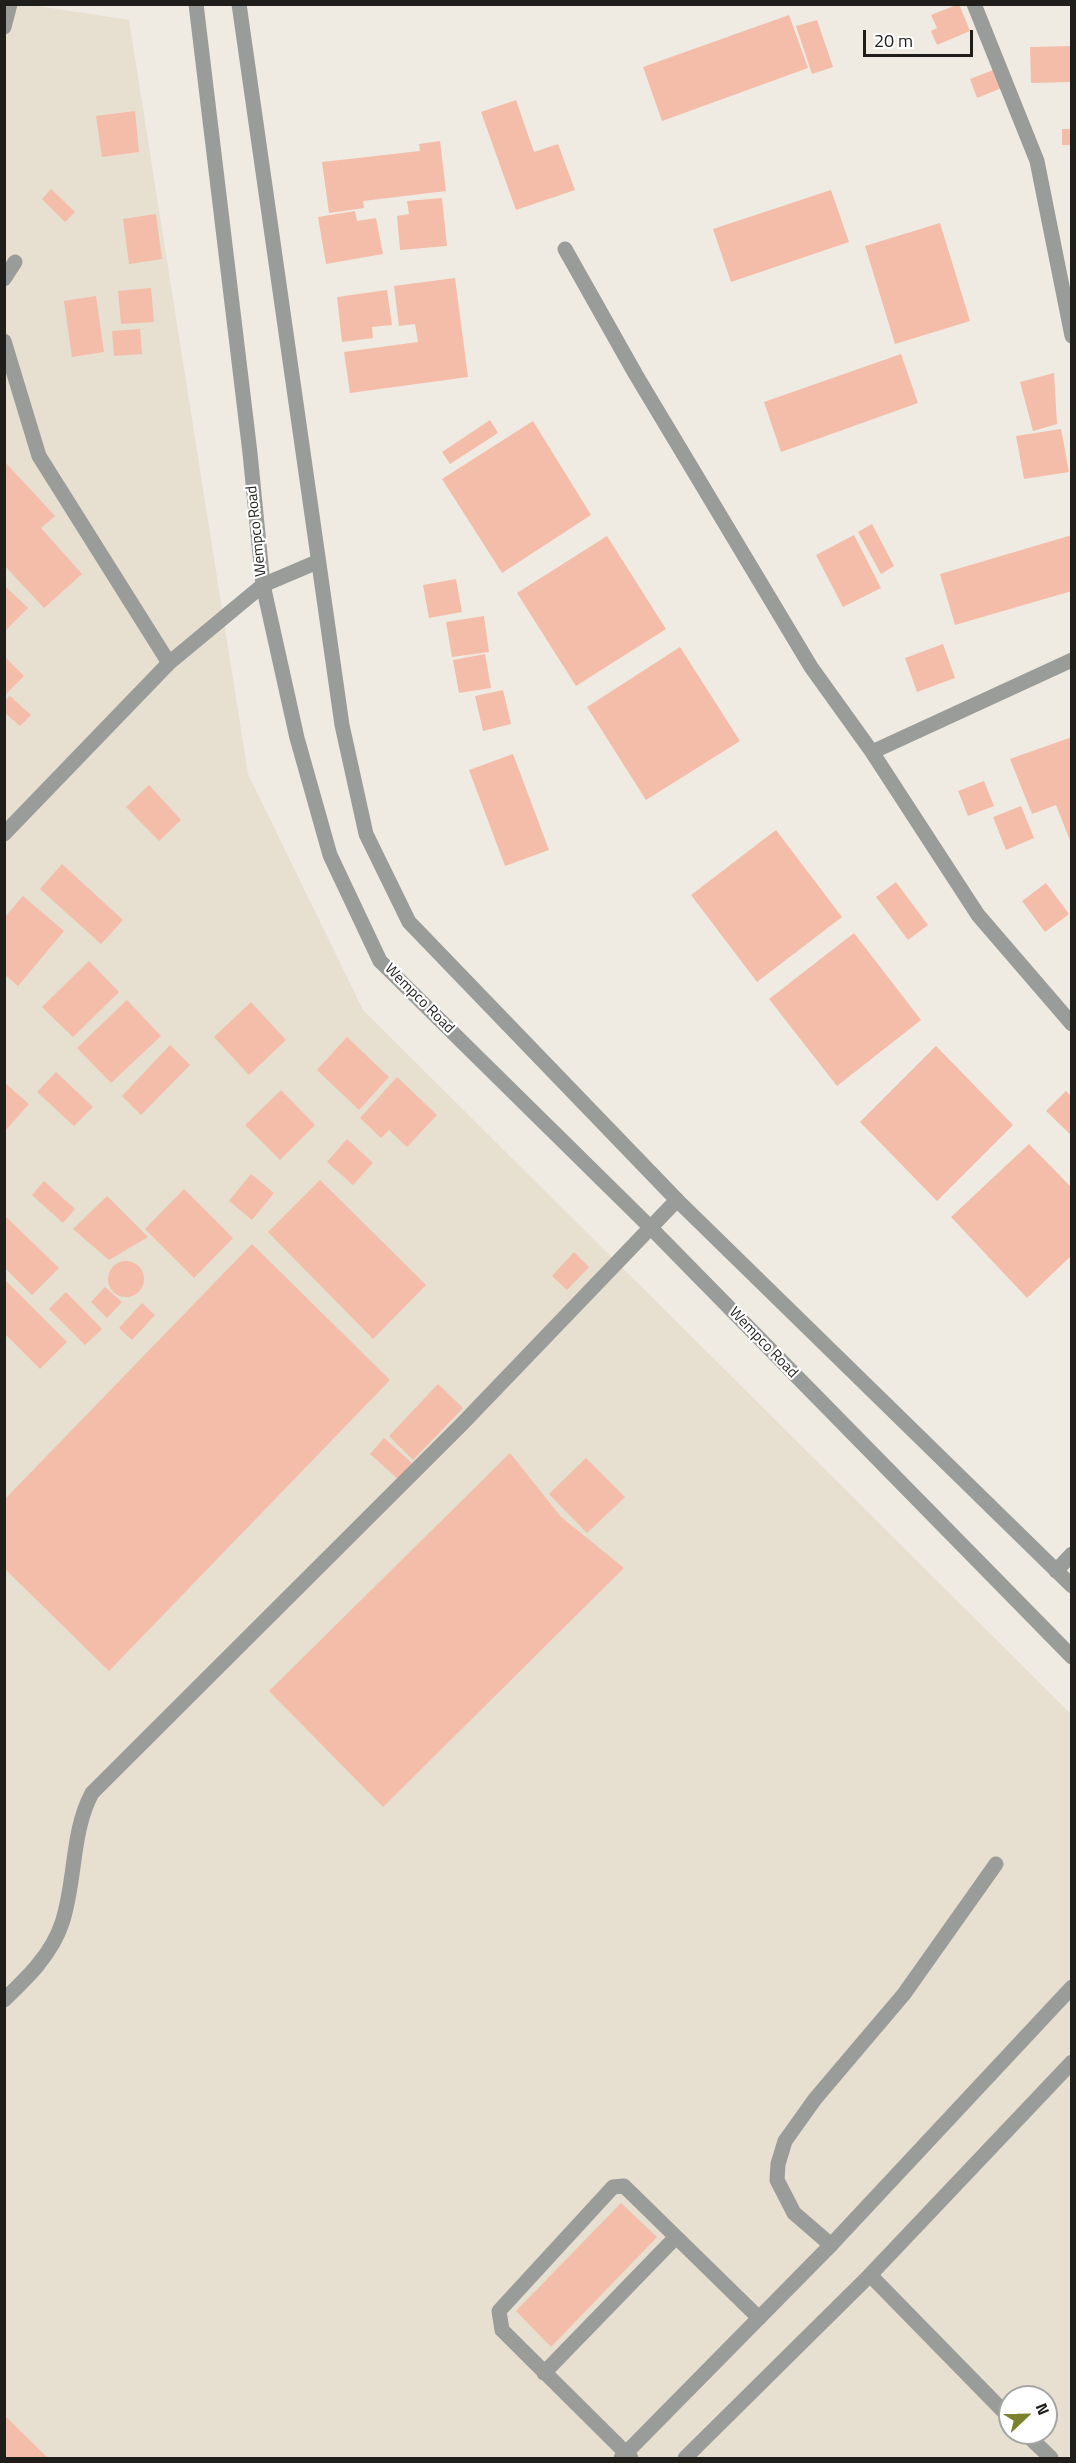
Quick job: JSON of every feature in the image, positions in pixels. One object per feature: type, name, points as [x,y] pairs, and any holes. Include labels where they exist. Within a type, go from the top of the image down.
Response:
[{"type":"street","name":"Wempco Road","points":[[196,4],[263,585],[297,738],[330,855],[381,961],[651,1228],[1071,1657]]},
{"type":"street","points":[[239,4],[342,726],[366,834],[409,922],[677,1200],[1071,1586]]},
{"type":"street","points":[[974,4],[1037,161],[1071,336]]},
{"type":"street","points":[[4,27],[8,7]]},
{"type":"street","points":[[565,249],[636,375],[811,667],[872,752],[978,915],[1071,1024]]},
{"type":"street","points":[[4,279],[15,262]]},
{"type":"street","points":[[4,341],[39,456],[169,663]]},
{"type":"street","points":[[4,834],[169,663],[263,585],[317,562]]},
{"type":"street","points":[[872,752],[1071,660]]},
{"type":"street","points":[[4,2000],[37,1968],[62,1924],[81,1813],[92,1793],[428,1458],[677,1200]]},
{"type":"street","points":[[1056,1571],[1071,1554]]},
{"type":"street","points":[[831,2245],[794,2213],[777,2180],[778,2164],[785,2141],[815,2098],[904,1994],[996,1864]]},
{"type":"street","points":[[759,2318],[624,2186],[614,2187],[499,2311],[498,2320],[502,2330],[626,2457],[831,2245],[1071,1987]]},
{"type":"street","points":[[686,2458],[870,2275],[1071,2062]]},
{"type":"street","points":[[544,2373],[675,2238]]},
{"type":"street","points":[[870,2275],[998,2406]]},
{"type":"street","points":[[1037,2445],[1051,2458]]},
{"type":"shaded area","points":[[25,4],[129,20],[248,774],[363,1010],[1071,1714],[1072,2458],[5,2458],[4,5]]},
{"type":"building","points":[[959,4],[970,31],[937,45],[931,31],[937,28],[931,15]]},
{"type":"building","points":[[789,15],[808,68],[662,121],[643,67]]},
{"type":"building","points":[[817,20],[833,67],[812,74],[796,26]]},
{"type":"building","points":[[1072,46],[1072,82],[1031,83],[1030,47]]},
{"type":"building","points":[[996,69],[1004,87],[977,98],[970,79]]},
{"type":"building","points":[[516,100],[534,152],[558,144],[575,190],[516,210],[481,112]]},
{"type":"building","points":[[135,111],[139,152],[102,157],[96,116]]},
{"type":"building","points":[[1062,129],[1072,129],[1072,145],[1062,145]]},
{"type":"building","points":[[440,141],[446,191],[363,201],[364,208],[329,213],[322,162],[420,151],[419,144]]},
{"type":"building","points":[[51,189],[75,212],[65,222],[42,199]]},
{"type":"building","points":[[831,190],[849,242],[731,282],[713,229]]},
{"type":"building","points":[[442,198],[447,246],[400,250],[397,216],[409,214],[407,201]]},
{"type":"building","points":[[355,211],[357,221],[376,218],[383,254],[326,264],[318,217]]},
{"type":"building","points":[[156,214],[162,259],[129,264],[123,219]]},
{"type":"building","points":[[940,223],[970,321],[895,344],[865,246]]},
{"type":"building","points":[[455,278],[468,377],[350,393],[344,352],[418,342],[415,324],[399,326],[394,286]]},
{"type":"building","points":[[151,288],[154,322],[121,324],[118,291]]},
{"type":"building","points":[[387,290],[392,325],[372,327],[373,338],[342,342],[337,297]]},
{"type":"building","points":[[96,296],[104,352],[72,357],[64,301]]},
{"type":"building","points":[[140,329],[142,354],[114,356],[112,331]]},
{"type":"building","points":[[901,354],[918,403],[781,452],[764,402]]},
{"type":"building","points":[[1054,373],[1057,424],[1033,431],[1020,382]]},
{"type":"building","points":[[490,420],[498,433],[450,464],[442,452]]},
{"type":"building","points":[[533,421],[591,515],[502,573],[442,479]]},
{"type":"building","points":[[1061,429],[1069,472],[1024,479],[1016,436]]},
{"type":"building","points":[[4,461],[55,516],[41,528],[82,574],[44,608],[4,565]]},
{"type":"building","points":[[872,524],[894,566],[881,574],[858,532]]},
{"type":"building","points":[[854,535],[881,588],[843,607],[816,555]]},
{"type":"building","points":[[1072,535],[1072,591],[955,625],[940,574]]},
{"type":"building","points":[[607,536],[666,629],[576,686],[517,593]]},
{"type":"building","points":[[456,579],[462,612],[429,618],[423,585]]},
{"type":"building","points":[[4,585],[28,608],[4,632]]},
{"type":"building","points":[[484,616],[489,652],[452,657],[446,622]]},
{"type":"building","points":[[943,644],[955,678],[917,692],[905,658]]},
{"type":"building","points":[[680,647],[740,741],[646,800],[587,707]]},
{"type":"building","points":[[485,654],[491,688],[459,693],[453,660]]},
{"type":"building","points":[[4,656],[24,676],[4,696]]},
{"type":"building","points":[[503,690],[511,724],[483,731],[475,696]]},
{"type":"building","points":[[10,696],[31,715],[20,726],[4,712],[4,701]]},
{"type":"building","points":[[1072,737],[1071,843],[1056,805],[1032,814],[1010,759]]},
{"type":"building","points":[[513,754],[549,850],[505,866],[469,770]]},
{"type":"building","points":[[984,781],[994,806],[968,816],[958,791]]},
{"type":"building","points":[[149,785],[181,820],[159,841],[126,807]]},
{"type":"building","points":[[1021,806],[1034,838],[1006,850],[993,817]]},
{"type":"building","points":[[776,830],[842,917],[757,982],[691,895]]},
{"type":"building","points":[[62,864],[123,920],[101,944],[40,889]]},
{"type":"building","points":[[896,882],[928,925],[908,940],[876,897]]},
{"type":"building","points":[[1046,883],[1069,914],[1045,932],[1022,901]]},
{"type":"building","points":[[23,896],[64,931],[18,986],[4,974],[4,918]]},
{"type":"building","points":[[854,933],[921,1020],[837,1086],[769,999]]},
{"type":"building","points":[[89,961],[119,992],[73,1037],[42,1007]]},
{"type":"building","points":[[127,1000],[161,1036],[111,1083],[77,1048]]},
{"type":"building","points":[[251,1002],[286,1040],[249,1075],[214,1037]]},
{"type":"building","points":[[347,1037],[389,1077],[359,1110],[317,1070]]},
{"type":"building","points":[[170,1045],[190,1065],[141,1115],[122,1096]]},
{"type":"building","points":[[936,1046],[1013,1125],[937,1201],[860,1122]]},
{"type":"building","points":[[56,1072],[93,1107],[74,1126],[37,1092]]},
{"type":"building","points":[[397,1077],[437,1115],[407,1147],[389,1130],[381,1138],[360,1118]]},
{"type":"building","points":[[4,1082],[29,1104],[4,1132]]},
{"type":"building","points":[[281,1090],[315,1125],[280,1160],[245,1125]]},
{"type":"building","points":[[1066,1091],[1072,1097],[1072,1136],[1046,1111]]},
{"type":"building","points":[[347,1139],[373,1163],[353,1185],[327,1162]]},
{"type":"building","points":[[1029,1144],[1072,1188],[1072,1255],[1027,1298],[951,1217]]},
{"type":"building","points":[[251,1174],[274,1193],[252,1220],[229,1201]]},
{"type":"building","points":[[320,1180],[426,1285],[373,1339],[268,1232]]},
{"type":"building","points":[[44,1181],[75,1209],[63,1223],[32,1195]]},
{"type":"building","points":[[184,1189],[233,1238],[194,1278],[145,1229]]},
{"type":"building","points":[[107,1196],[148,1237],[109,1260],[73,1229]]},
{"type":"building","points":[[4,1215],[59,1268],[32,1295],[4,1267]]},
{"type":"building","points":[[252,1244],[390,1380],[109,1671],[4,1568],[4,1500]]},
{"type":"building","points":[[574,1252],[589,1267],[567,1290],[552,1276]]},
{"type":"building","points":[[126,1261],[139,1266],[144,1279],[139,1292],[126,1297],[113,1292],[108,1279],[113,1266]]},
{"type":"building","points":[[4,1279],[67,1342],[40,1369],[4,1333]]},
{"type":"building","points":[[105,1287],[122,1302],[107,1318],[91,1302]]},
{"type":"building","points":[[66,1292],[102,1329],[85,1345],[49,1309]]},
{"type":"building","points":[[142,1303],[155,1315],[132,1340],[119,1328]]},
{"type":"building","points":[[438,1384],[463,1408],[413,1460],[389,1436]]},
{"type":"building","points":[[384,1438],[412,1463],[398,1479],[370,1454]]},
{"type":"building","points":[[510,1453],[561,1517],[624,1568],[383,1807],[269,1691]]},
{"type":"building","points":[[586,1458],[625,1497],[587,1533],[549,1494]]},
{"type":"building","points":[[621,2203],[657,2237],[551,2347],[516,2311]]},
{"type":"building","points":[[4,2415],[48,2458],[4,2458]]}]
